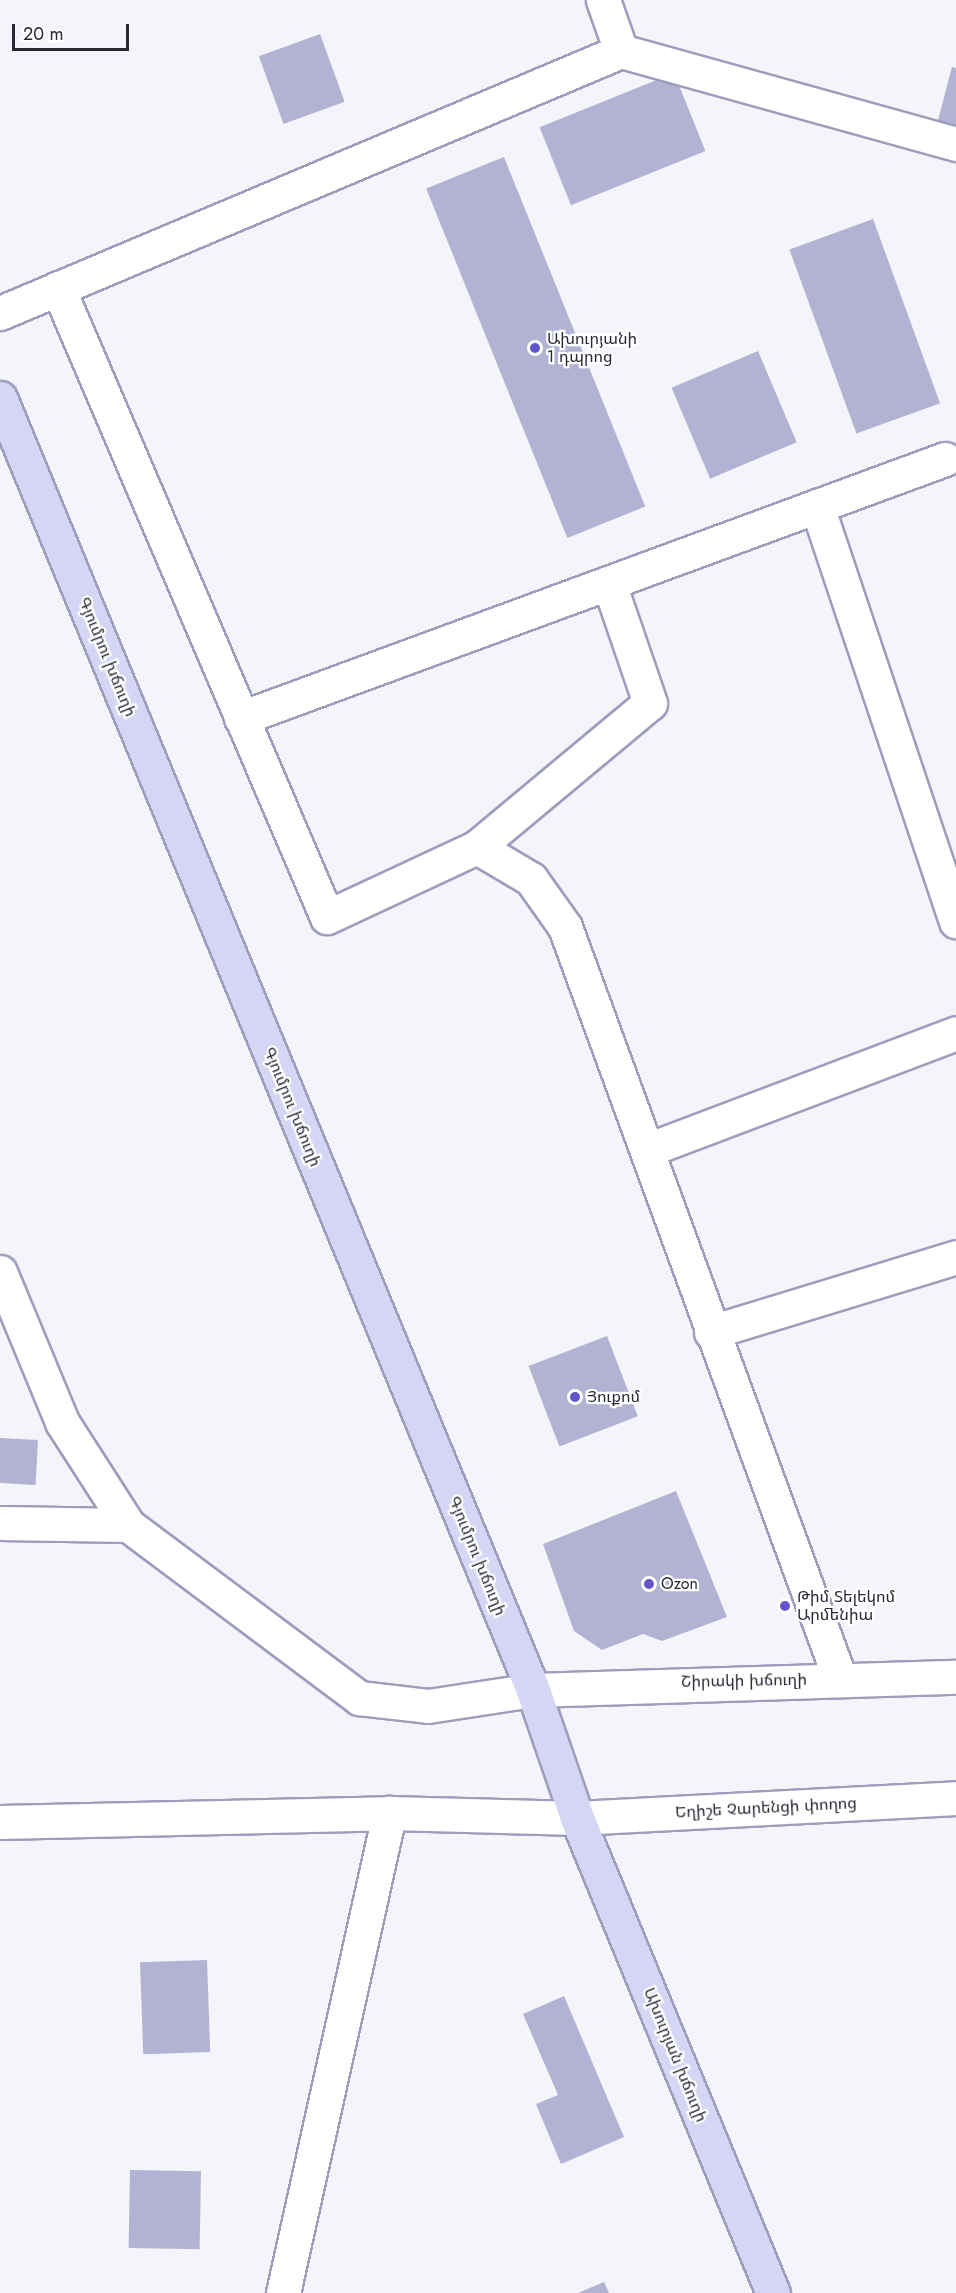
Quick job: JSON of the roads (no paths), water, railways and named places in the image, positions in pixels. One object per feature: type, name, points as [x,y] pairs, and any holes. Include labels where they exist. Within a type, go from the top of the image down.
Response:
[{"type":"main road","name":"Գյումրու խճուղի","points":[[0,398],[533,1690],[577,1818]]},
{"type":"main road","name":"Ախուրյան խճուղի","points":[[577,1818],[773,2293]]},
{"type":"street","points":[[603,0],[621,51]]},
{"type":"street","points":[[0,313],[621,51],[956,144]]},
{"type":"street","points":[[58,288],[327,917],[477,847],[650,703],[609,583]]},
{"type":"street","points":[[241,718],[945,459]]},
{"type":"street","points":[[817,506],[956,921]]},
{"type":"street","points":[[477,847],[531,879],[565,927],[711,1332],[840,1679]]},
{"type":"street","points":[[647,1150],[956,1033]]},
{"type":"street","points":[[711,1332],[956,1257]]},
{"type":"street","points":[[0,1272],[62,1422],[128,1525]]},
{"type":"street","points":[[0,1523],[128,1525]]},
{"type":"street","name":"Շիրակի խճուղի","points":[[128,1525],[359,1698],[428,1706],[533,1690],[956,1677]]},
{"type":"street","name":"Եղիշե Չարենցի փողոց","points":[[0,1822],[389,1813],[577,1818],[956,1798]]},
{"type":"street","points":[[283,2293],[389,1813]]},
{"type":"place","name":"Ախուրյանի 1 դպրոց","points":[[535,348]]},
{"type":"place","name":"Յուքոմ","points":[[575,1397]]},
{"type":"place","name":"Ozon","points":[[649,1584]]},
{"type":"place","name":"Թիմ Տելեկոմ Արմենիա","points":[[785,1606]]}]
